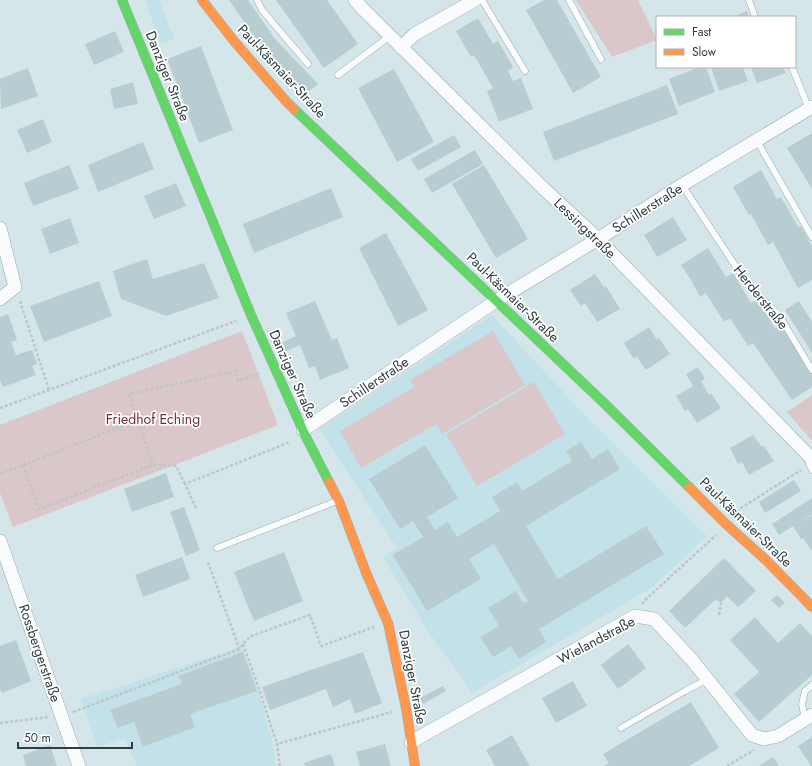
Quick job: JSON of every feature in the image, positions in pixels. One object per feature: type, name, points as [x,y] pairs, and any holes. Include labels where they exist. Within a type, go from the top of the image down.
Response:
[{"type":"street","name":"Danziger Straße","points":[[122,0],[251,315],[304,433],[339,501],[367,575],[388,623],[406,708],[415,766]]},
{"type":"street","name":"Paul-Käsmaier-Straße","points":[[202,0],[234,41],[285,100],[604,403],[726,524],[766,560],[812,608]]},
{"type":"street","name":"Lessingstraße","points":[[355,0],[360,7],[543,188],[598,239],[811,464]]},
{"type":"street","points":[[401,47],[415,34],[475,0]]},
{"type":"street","name":"Schillerstraße","points":[[304,433],[496,301],[598,239],[682,185],[811,108]]},
{"type":"street","points":[[0,228],[15,286],[0,299]]},
{"type":"street","name":"Rossbergerstraße","points":[[0,541],[79,766]]},
{"type":"street","name":"Wielandstraße","points":[[411,742],[635,616],[654,619],[692,660],[752,735],[764,739],[778,736],[808,717]]},
{"type":"lane","points":[[257,0],[262,10],[308,64]]},
{"type":"lane","points":[[482,0],[525,71]]},
{"type":"lane","points":[[569,0],[601,59]]},
{"type":"lane","points":[[749,0],[755,16]]},
{"type":"lane","points":[[338,75],[390,36]]},
{"type":"lane","points":[[792,68],[811,108]]},
{"type":"lane","points":[[757,141],[812,237]]},
{"type":"lane","name":"Herderstraße","points":[[682,185],[748,285],[778,315],[812,370]]},
{"type":"lane","points":[[217,548],[339,501]]},
{"type":"lane","points":[[621,728],[708,679]]},
{"type":"lane","points":[[808,717],[802,704],[805,691],[812,685]]},
{"type":"path","points":[[15,286],[49,390]]},
{"type":"path","points":[[0,408],[251,315]]},
{"type":"path","points":[[153,465],[129,394],[236,371],[238,381],[275,367]]},
{"type":"path","points":[[0,474],[138,420]]},
{"type":"path","points":[[185,484],[304,433]]},
{"type":"path","points":[[24,465],[39,509],[153,465],[176,466],[196,508]]},
{"type":"path","points":[[208,562],[239,649]]},
{"type":"path","points":[[719,615],[721,603]]},
{"type":"path","points":[[0,723],[62,716],[239,649],[251,636],[310,615],[321,646],[388,623]]},
{"type":"path","points":[[242,644],[259,688],[277,744],[280,766]]},
{"type":"path","points":[[277,744],[406,708]]},
{"type":"shaded area","points":[[145,0],[159,0],[174,39],[161,44]]},
{"type":"shaded area","points":[[492,315],[590,421],[707,536],[653,587],[472,693],[426,628],[383,557],[397,548],[319,429]]},
{"type":"shaded area","points":[[242,647],[259,693],[272,741],[276,766],[137,766],[124,738],[97,747],[81,699]]},
{"type":"green space","points":[[576,0],[638,0],[656,40],[612,57]]},
{"type":"green space","name":"Friedhof Eching","points":[[242,331],[278,425],[13,527],[0,493],[0,425]]},
{"type":"green space","points":[[493,331],[525,385],[442,434],[436,424],[361,468],[340,431],[414,387],[410,380]]},
{"type":"green space","points":[[534,382],[565,434],[477,486],[446,434]]},
{"type":"green space","points":[[812,395],[812,441],[787,412]]},
{"type":"building","points":[[229,0],[248,0],[275,39],[318,84],[305,94],[262,48]]},
{"type":"building","points":[[276,0],[327,0],[358,44],[324,68]]},
{"type":"building","points":[[544,0],[557,0],[601,77],[573,93],[526,10]]},
{"type":"building","points":[[747,11],[749,16],[734,16]]},
{"type":"building","points":[[478,18],[493,44],[498,41],[513,67],[508,71],[513,81],[521,78],[533,109],[499,122],[487,91],[493,88],[474,55],[471,57],[456,31]]},
{"type":"building","points":[[115,31],[124,52],[94,65],[85,44]]},
{"type":"building","points":[[201,46],[233,130],[199,143],[167,59]]},
{"type":"building","points":[[28,68],[38,96],[1,109],[0,79]]},
{"type":"building","points":[[696,68],[706,68],[715,92],[679,106],[669,79]]},
{"type":"building","points":[[711,68],[743,68],[748,81],[719,91]]},
{"type":"building","points":[[751,68],[784,68],[786,73],[757,83]]},
{"type":"building","points":[[394,69],[434,142],[397,162],[358,88]]},
{"type":"building","points":[[133,82],[138,104],[114,109],[110,89]]},
{"type":"building","points":[[667,85],[678,114],[554,161],[543,132]]},
{"type":"building","points":[[43,119],[52,142],[27,153],[17,130]]},
{"type":"building","points":[[812,133],[812,189],[787,148]]},
{"type":"building","points":[[454,135],[461,147],[418,171],[411,159]]},
{"type":"building","points":[[143,142],[154,169],[98,192],[88,165]]},
{"type":"building","points":[[475,150],[483,164],[432,193],[424,179]]},
{"type":"building","points":[[69,165],[79,189],[33,206],[24,183]]},
{"type":"building","points":[[484,165],[528,239],[496,258],[452,184]]},
{"type":"building","points":[[761,170],[777,199],[781,197],[798,227],[801,226],[812,246],[812,280],[798,288],[773,242],[768,245],[751,214],[749,215],[733,187]]},
{"type":"building","points":[[176,183],[186,206],[154,219],[144,196]]},
{"type":"building","points":[[331,188],[343,217],[254,253],[243,224]]},
{"type":"building","points":[[673,217],[687,240],[657,257],[644,235]]},
{"type":"building","points":[[70,218],[79,243],[50,254],[41,229]]},
{"type":"building","points":[[386,233],[428,310],[398,326],[359,248]]},
{"type":"building","points":[[708,248],[726,277],[733,273],[751,303],[758,299],[775,329],[781,325],[812,375],[812,387],[792,400],[753,343],[748,346],[730,318],[724,322],[706,293],[700,297],[681,265]]},
{"type":"building","points":[[147,259],[153,279],[204,263],[219,298],[166,316],[121,299],[113,271]]},
{"type":"building","points":[[595,274],[604,287],[606,286],[620,309],[597,322],[585,303],[581,306],[570,290]]},
{"type":"building","points":[[99,281],[112,316],[44,342],[30,306]]},
{"type":"building","points":[[315,301],[332,340],[337,338],[349,368],[320,380],[315,366],[309,368],[300,345],[282,353],[278,344],[296,336],[286,313]]},
{"type":"building","points":[[799,301],[812,322],[812,353],[785,310]]},
{"type":"building","points":[[8,314],[17,340],[11,342],[16,355],[32,350],[37,364],[32,366],[36,375],[3,387],[0,380],[0,317]]},
{"type":"building","points":[[649,327],[657,340],[659,338],[670,354],[646,370],[637,357],[633,358],[624,343]]},
{"type":"building","points":[[698,367],[705,379],[701,381],[709,395],[711,393],[721,408],[697,423],[688,409],[685,411],[676,396],[693,386],[686,374]]},
{"type":"building","points":[[753,435],[762,447],[764,446],[774,461],[749,475],[742,462],[738,464],[730,448]]},
{"type":"building","points":[[581,442],[592,459],[608,449],[620,469],[526,526],[558,579],[646,526],[664,554],[539,629],[546,642],[519,659],[511,646],[493,657],[480,637],[499,626],[488,608],[516,591],[523,603],[528,601],[494,544],[469,559],[481,579],[427,611],[393,555],[423,537],[413,521],[400,529],[369,479],[425,445],[458,498],[427,517],[435,530],[448,522],[457,537],[500,511],[492,497],[517,482],[522,491],[572,461],[566,451]]},
{"type":"building","points":[[166,473],[174,497],[132,512],[124,489]]},
{"type":"building","points":[[794,480],[801,491],[765,513],[759,502]]},
{"type":"building","points":[[812,498],[812,514],[796,524],[812,515],[811,550],[803,538],[801,539],[793,526],[779,535],[772,524]]},
{"type":"building","points":[[184,507],[200,550],[186,556],[170,512]]},
{"type":"building","points":[[284,552],[303,601],[254,621],[234,572]]},
{"type":"building","points":[[182,557],[190,579],[143,597],[135,575]]},
{"type":"building","points":[[724,558],[756,591],[738,607],[727,596],[721,603],[716,599],[685,628],[669,611]]},
{"type":"building","points":[[777,595],[785,603],[779,608],[771,600]]},
{"type":"building","points":[[755,617],[778,643],[800,623],[812,636],[812,675],[759,722],[734,694],[759,672],[730,640]]},
{"type":"building","points":[[16,640],[31,681],[2,693],[0,689],[0,646]]},
{"type":"building","points":[[628,644],[646,668],[618,689],[601,665]]},
{"type":"building","points":[[243,652],[257,691],[190,714],[195,727],[143,747],[134,722],[118,728],[110,710],[182,684],[178,676]]},
{"type":"building","points":[[363,652],[382,703],[355,714],[350,699],[333,707],[326,689],[270,710],[262,687]]},
{"type":"building","points":[[573,681],[587,706],[556,723],[542,698]]},
{"type":"building","points":[[443,686],[446,691],[423,704],[420,698]]},
{"type":"building","points":[[691,702],[719,748],[689,766],[604,766],[609,763],[603,754]]},
{"type":"building","points":[[512,735],[530,766],[495,766],[486,750]]},
{"type":"building","points":[[812,737],[812,766],[811,766],[798,746]]},
{"type":"building","points":[[385,744],[391,766],[360,766],[356,752]]},
{"type":"building","points":[[50,745],[57,766],[26,766],[23,755]]},
{"type":"building","points":[[331,754],[335,766],[305,766],[304,763]]},
{"type":"building","points":[[773,757],[779,766],[759,766]]},
{"type":"traffic: fast","points":[[122,0],[251,315],[305,435],[329,482]]},
{"type":"traffic: fast","points":[[294,109],[604,403],[689,487]]},
{"type":"traffic: slow","points":[[202,0],[234,41],[294,109]]},
{"type":"traffic: slow","points":[[329,482],[339,501],[367,575],[388,623],[406,708],[415,766]]},
{"type":"traffic: slow","points":[[689,487],[726,524],[766,560],[812,607]]}]
